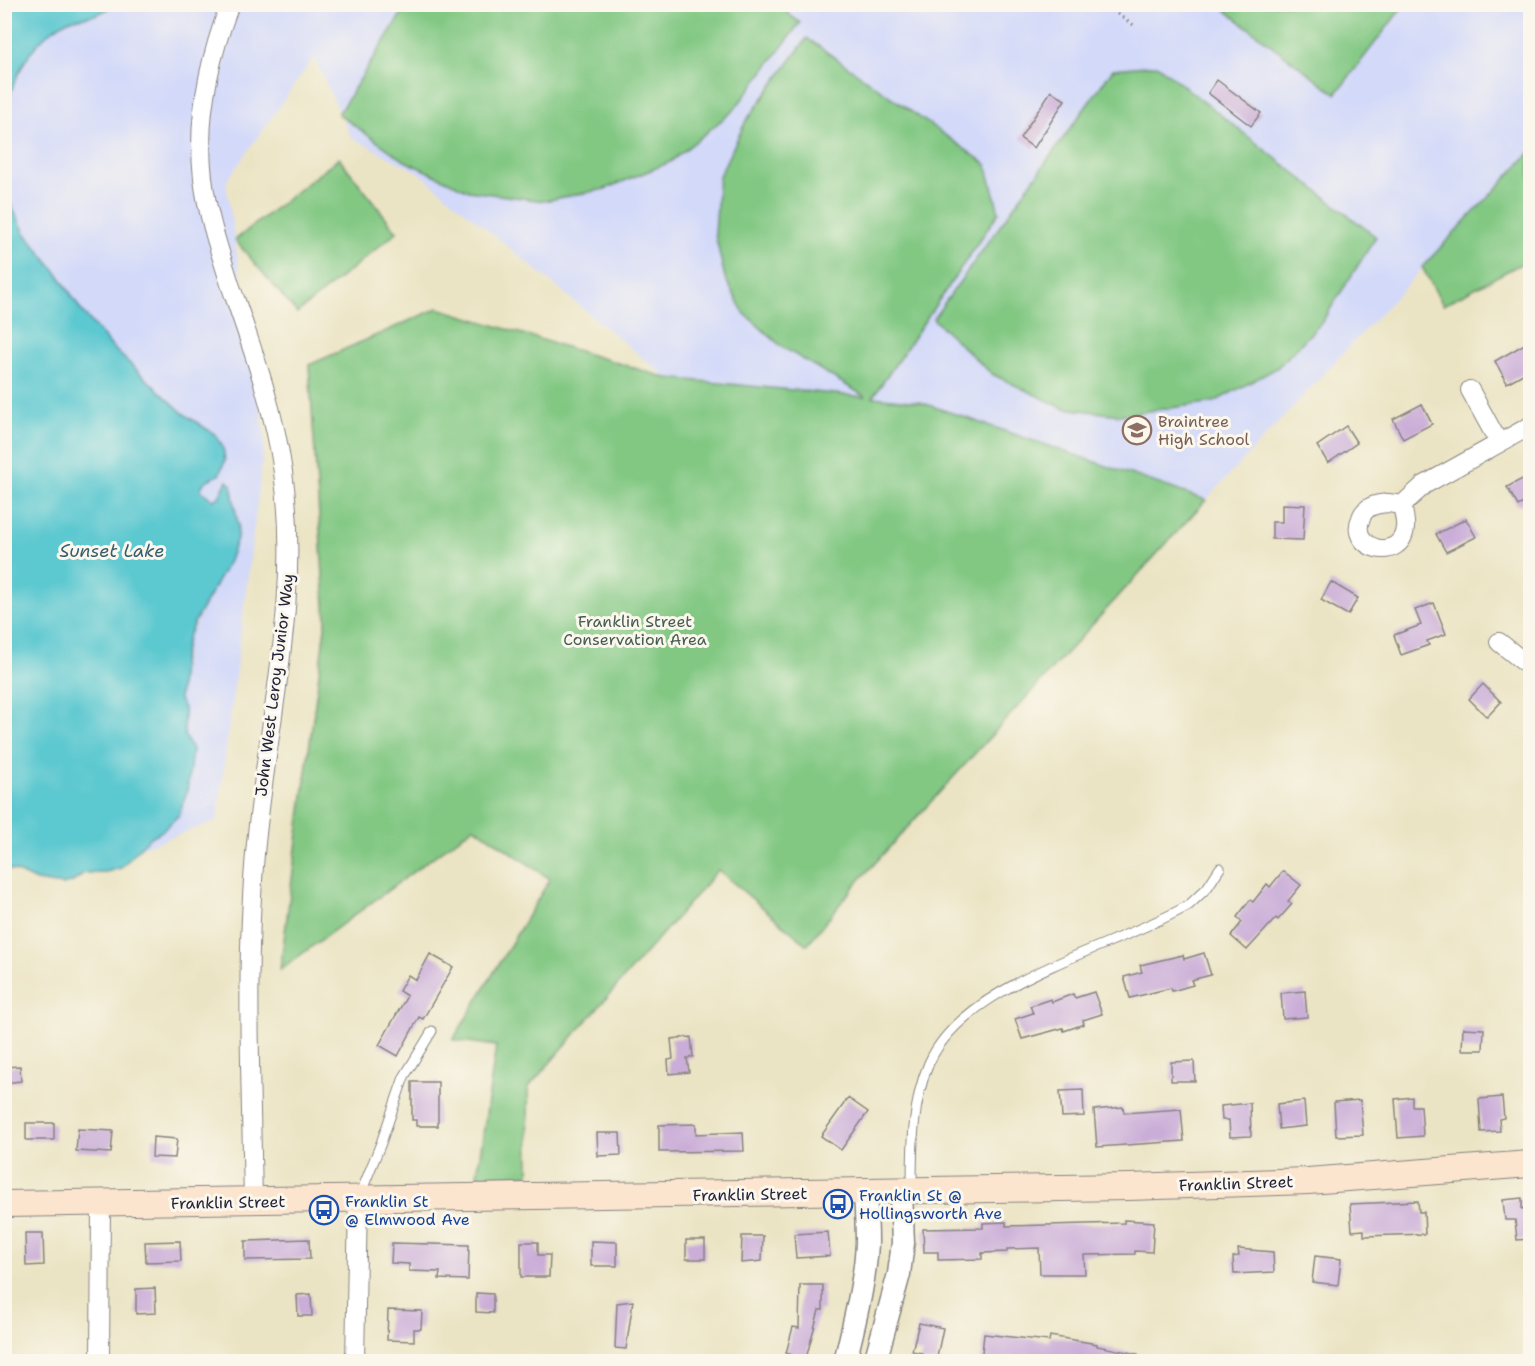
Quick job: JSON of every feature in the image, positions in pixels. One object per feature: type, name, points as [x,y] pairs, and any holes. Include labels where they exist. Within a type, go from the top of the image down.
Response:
[{"type":"main road","name":"Franklin Street","points":[[4,1204],[865,1192],[1298,1181],[1530,1164]]},
{"type":"street","name":"John West Leroy Junior Way","points":[[230,4],[207,82],[202,130],[203,176],[216,238],[276,434],[284,482],[289,554],[285,622],[262,784],[252,896],[250,983],[253,1201]]},
{"type":"street","points":[[1470,390],[1499,443]]},
{"type":"street","points":[[1402,505],[1424,485],[1530,426]]},
{"type":"street","points":[[1498,642],[1530,667]]},
{"type":"street","points":[[875,1362],[899,1274],[907,1191]]},
{"type":"street","points":[[845,1362],[867,1243],[865,1192]]},
{"type":"street","points":[[355,1362],[358,1200]]},
{"type":"street","points":[[100,1362],[101,1203]]},
{"type":"lane","points":[[907,1191],[921,1089],[933,1056],[952,1030],[983,1005],[1021,981],[1189,905],[1207,888],[1220,868]]},
{"type":"lane","points":[[358,1200],[404,1077],[432,1031]]},
{"type":"path","points":[[1102,4],[1135,26]]},
{"type":"shaded area","name":"Braintree High School","points":[[112,5],[1530,5],[1530,153],[1206,500],[920,402],[667,378],[419,173],[351,137],[314,57],[226,182],[265,439],[217,821],[138,849],[149,838],[162,831],[183,808],[192,750],[184,734],[179,700],[187,639],[229,561],[238,525],[233,491],[224,490],[219,497],[213,500],[201,490],[206,480],[216,435],[184,414],[113,348],[81,310],[58,274],[25,233],[5,192],[5,112],[10,92],[21,68],[33,48],[67,20],[104,13]]},
{"type":"green space","points":[[776,4],[800,23],[734,110],[670,162],[605,189],[544,201],[469,191],[405,161],[338,114],[407,5]]},
{"type":"green space","points":[[1218,5],[1404,5],[1336,94]]},
{"type":"green space","name":"Franklin Street Conservation Area","points":[[807,38],[986,164],[999,212],[873,397],[920,402],[1206,500],[856,884],[807,945],[718,870],[528,1088],[529,1175],[477,1176],[496,1046],[453,1040],[550,879],[474,827],[280,970],[326,620],[309,365],[438,308],[667,378],[866,397],[782,347],[744,313],[725,278],[715,234],[719,176],[746,121]]},
{"type":"green space","points":[[1157,65],[1376,237],[1322,322],[1277,368],[1214,402],[1120,415],[1063,408],[992,374],[933,319],[1113,69]]},
{"type":"green space","points":[[1530,153],[1530,259],[1443,305],[1422,267]]},
{"type":"green space","points":[[339,158],[397,232],[297,313],[235,240]]},
{"type":"water","points":[[5,4],[112,5],[98,14],[66,21],[36,45],[22,66],[5,112]]},
{"type":"water","name":"Sunset Lake","points":[[5,192],[25,233],[58,274],[81,310],[113,348],[184,414],[216,435],[223,447],[225,461],[219,475],[205,482],[201,490],[213,500],[219,497],[227,481],[231,484],[238,525],[237,538],[229,561],[194,623],[187,639],[182,663],[179,700],[184,708],[184,734],[192,750],[187,791],[179,815],[162,831],[149,838],[121,868],[106,872],[84,873],[73,882],[63,885],[36,881],[5,869]]},
{"type":"building","points":[[1217,80],[1261,113],[1251,126],[1208,93]]},
{"type":"building","points":[[1051,91],[1065,100],[1034,148],[1020,138]]},
{"type":"building","points":[[1530,341],[1530,370],[1507,383],[1495,361]]},
{"type":"building","points":[[1422,404],[1432,424],[1403,439],[1393,419]]},
{"type":"building","points":[[1346,426],[1357,443],[1328,463],[1317,446]]},
{"type":"building","points":[[1530,475],[1530,499],[1518,506],[1507,487]]},
{"type":"building","points":[[1282,504],[1305,505],[1303,540],[1272,539],[1272,522],[1282,522]]},
{"type":"building","points":[[1466,519],[1476,537],[1446,552],[1436,534]]},
{"type":"building","points":[[1331,582],[1358,598],[1348,615],[1321,600]]},
{"type":"building","points":[[1434,603],[1446,634],[1427,641],[1429,645],[1401,655],[1394,635],[1421,625],[1415,610]]},
{"type":"building","points":[[1483,684],[1501,702],[1487,717],[1469,699]]},
{"type":"building","points":[[1283,871],[1301,885],[1288,901],[1292,904],[1247,950],[1231,936],[1242,922],[1237,917],[1250,900],[1253,902],[1267,884],[1270,887]]},
{"type":"building","points":[[1204,953],[1211,975],[1191,980],[1193,985],[1172,991],[1171,988],[1130,998],[1124,977],[1142,972],[1140,965],[1183,955],[1184,959]]},
{"type":"building","points":[[430,954],[453,967],[423,1019],[419,1017],[398,1056],[379,1045],[407,996],[399,991],[408,975],[416,980]]},
{"type":"building","points":[[1305,991],[1307,1017],[1283,1019],[1281,993]]},
{"type":"building","points":[[1094,992],[1102,1014],[1083,1020],[1084,1024],[1064,1031],[1063,1028],[1022,1039],[1015,1019],[1033,1013],[1030,1006],[1051,999],[1052,1002],[1073,994],[1075,998]]},
{"type":"building","points":[[1463,1028],[1484,1029],[1483,1050],[1462,1050]]},
{"type":"building","points":[[691,1037],[693,1057],[687,1058],[689,1072],[669,1074],[668,1060],[673,1059],[671,1039]]},
{"type":"building","points":[[1194,1061],[1195,1081],[1171,1081],[1171,1062]]},
{"type":"building","points":[[20,1066],[21,1081],[4,1083],[4,1067]]},
{"type":"building","points":[[412,1082],[438,1082],[438,1126],[416,1126],[416,1120],[412,1120]]},
{"type":"building","points":[[1083,1090],[1084,1116],[1062,1117],[1060,1091]]},
{"type":"building","points":[[1412,1097],[1412,1106],[1421,1106],[1423,1136],[1398,1138],[1395,1099]]},
{"type":"building","points":[[1502,1097],[1504,1118],[1499,1119],[1500,1131],[1481,1132],[1479,1099]]},
{"type":"building","points":[[848,1098],[868,1112],[841,1150],[821,1136]]},
{"type":"building","points":[[1360,1100],[1363,1135],[1336,1136],[1334,1102]]},
{"type":"building","points":[[1304,1101],[1306,1126],[1279,1129],[1277,1104]]},
{"type":"building","points":[[1250,1103],[1251,1136],[1230,1137],[1229,1120],[1222,1120],[1221,1106]]},
{"type":"building","points":[[1123,1107],[1124,1113],[1181,1109],[1184,1141],[1097,1147],[1094,1110]]},
{"type":"building","points":[[26,1123],[54,1123],[54,1140],[26,1140]]},
{"type":"building","points":[[696,1124],[696,1134],[743,1132],[744,1151],[659,1152],[659,1125]]},
{"type":"building","points":[[78,1129],[113,1131],[111,1153],[76,1151]]},
{"type":"building","points":[[597,1133],[620,1133],[621,1155],[598,1156]]},
{"type":"building","points":[[153,1137],[177,1139],[175,1158],[152,1157]]},
{"type":"building","points":[[1522,1198],[1522,1209],[1529,1208],[1530,1239],[1517,1240],[1515,1220],[1505,1220],[1503,1200]]},
{"type":"building","points":[[1418,1201],[1419,1212],[1424,1212],[1425,1234],[1364,1236],[1364,1230],[1352,1231],[1350,1204]]},
{"type":"building","points":[[1124,1220],[1154,1222],[1152,1252],[1084,1255],[1085,1274],[1040,1274],[1039,1248],[1007,1249],[1007,1252],[982,1253],[982,1259],[938,1260],[938,1252],[924,1252],[923,1229],[983,1228],[983,1223],[1006,1222],[1006,1226],[1124,1223]]},
{"type":"building","points":[[828,1232],[830,1256],[796,1258],[794,1234]]},
{"type":"building","points":[[25,1233],[43,1233],[44,1265],[26,1266]]},
{"type":"building","points":[[742,1236],[763,1236],[762,1261],[741,1263]]},
{"type":"building","points":[[309,1239],[310,1259],[245,1260],[245,1241]]},
{"type":"building","points":[[686,1240],[705,1240],[705,1259],[686,1259]]},
{"type":"building","points":[[180,1241],[181,1261],[146,1262],[145,1242]]},
{"type":"building","points":[[591,1241],[617,1242],[617,1266],[591,1266]]},
{"type":"building","points":[[521,1242],[538,1242],[538,1255],[550,1255],[549,1277],[521,1277]]},
{"type":"building","points":[[392,1243],[469,1245],[468,1280],[439,1279],[440,1272],[409,1271],[409,1264],[391,1263]]},
{"type":"building","points":[[1238,1249],[1273,1252],[1274,1272],[1234,1274],[1233,1257],[1239,1256]]},
{"type":"building","points":[[1315,1256],[1341,1259],[1338,1285],[1312,1282]]},
{"type":"building","points":[[800,1285],[823,1285],[823,1310],[819,1310],[805,1362],[798,1362],[798,1357],[786,1353],[793,1327],[799,1328]]},
{"type":"building","points":[[155,1288],[156,1313],[136,1314],[136,1289]]},
{"type":"building","points":[[476,1293],[493,1294],[493,1313],[476,1312]]},
{"type":"building","points":[[311,1294],[312,1316],[298,1316],[297,1295]]},
{"type":"building","points":[[633,1301],[626,1349],[615,1348],[617,1303]]},
{"type":"building","points":[[388,1310],[422,1311],[421,1329],[414,1329],[414,1341],[387,1340]]},
{"type":"building","points":[[919,1323],[943,1328],[936,1362],[920,1362],[922,1353],[912,1351]]},
{"type":"building","points":[[984,1334],[1049,1341],[1050,1336],[1097,1344],[1097,1346],[1138,1354],[1137,1362],[981,1362]]},
{"type":"place","name":"Braintree High School","points":[[1137,430]]},
{"type":"place","name":"Franklin St @ Hollingsworth Ave","points":[[838,1204]]},
{"type":"place","name":"Franklin St @ Elmwood Ave","points":[[324,1210]]}]
